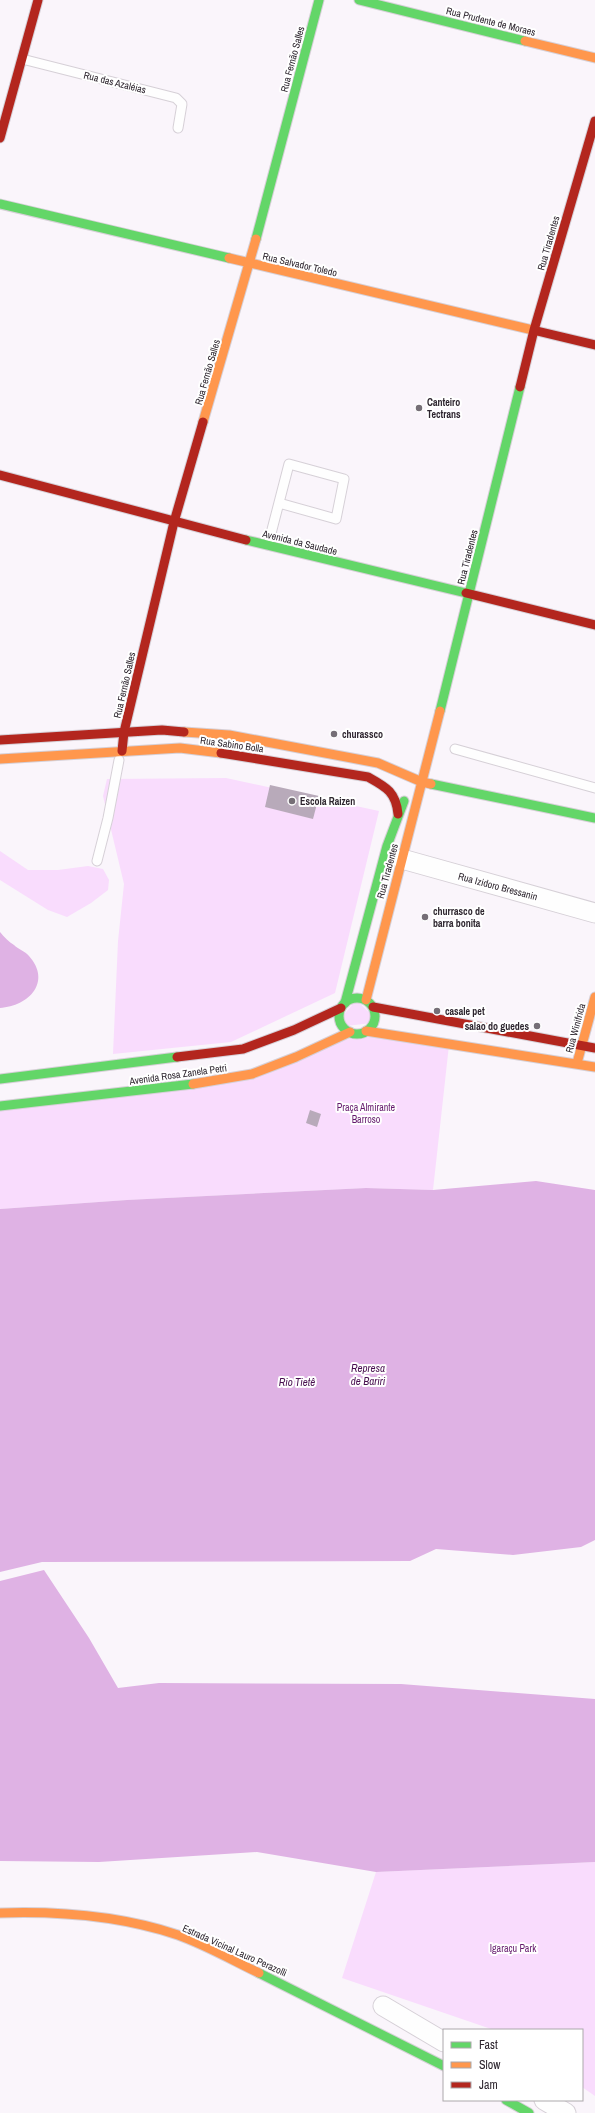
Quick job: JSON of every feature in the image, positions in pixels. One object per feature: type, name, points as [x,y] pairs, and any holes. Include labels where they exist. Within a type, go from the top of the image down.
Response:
[{"type":"main road","points":[[0,138],[38,0]]},
{"type":"main road","name":"Rua Fernão Salles","points":[[122,751],[124,732],[174,522],[250,263],[319,0]]},
{"type":"main road","name":"Rua Prudente de Moraes","points":[[359,0],[595,58]]},
{"type":"main road","name":"Rua Tiradentes","points":[[366,1000],[422,782],[534,330],[595,121]]},
{"type":"main road","name":"Rua Salvador Toledo","points":[[0,204],[595,345]]},
{"type":"main road","name":"Avenida da Saudade","points":[[0,475],[174,522],[595,625]]},
{"type":"main road","name":"Rua Sabino Bolla","points":[[0,740],[162,730],[229,735],[378,763],[422,782],[595,818]]},
{"type":"main road","name":"Rua Sabino Bolla","points":[[0,759],[180,748],[368,776],[388,788],[397,804],[398,814]]},
{"type":"main road","points":[[398,814],[405,798],[422,782]]},
{"type":"main road","name":"Rua Tiradentes","points":[[343,1005],[387,846],[398,814]]},
{"type":"main road","name":"Rua Winifrida","points":[[577,1064],[595,997]]},
{"type":"main road","points":[[373,1007],[375,1018],[374,1023],[366,1031],[361,1033],[350,1032],[345,1029],[339,1019],[343,1005],[358,998],[366,1000],[373,1007],[595,1048]]},
{"type":"main road","name":"Avenida Rosa Zanela Petri","points":[[0,1079],[242,1049],[294,1030],[343,1005]]},
{"type":"main road","points":[[366,1031],[595,1067]]},
{"type":"main road","name":"Avenida Rosa Zanela Petri","points":[[0,1106],[182,1086],[252,1074],[296,1057],[350,1032]]},
{"type":"main road","name":"Estrada Vicinal Lauro Perazolli","points":[[0,1913],[23,1912],[70,1914],[126,1921],[178,1936],[293,1988],[414,2052],[443,2066]]},
{"type":"main road","points":[[508,2101],[529,2113]]},
{"type":"street","name":"Rua Izidoro Bressanin","points":[[402,859],[595,913]]},
{"type":"street","points":[[383,2006],[443,2041]]},
{"type":"street","points":[[414,2052],[426,2031]]},
{"type":"street","points":[[546,2101],[566,2113]]},
{"type":"lane","name":"Rua das Azaléias","points":[[22,59],[176,98],[182,104],[178,128]]},
{"type":"lane","points":[[268,545],[289,464],[344,479],[336,519],[279,503]]},
{"type":"lane","points":[[455,749],[595,788]]},
{"type":"lane","points":[[97,861],[108,818],[119,760]]},
{"type":"green space","points":[[226,778],[379,811],[335,993],[231,1042],[113,1054],[118,941],[124,884],[103,796],[107,779]]},
{"type":"green space","points":[[0,851],[28,870],[58,870],[88,866],[103,869],[109,880],[108,890],[91,903],[67,917],[48,910],[0,880]]},
{"type":"green space","points":[[356,1000],[374,1017],[372,1023],[346,1026],[342,1017]]},
{"type":"green space","name":"Praça Almirante Barroso","points":[[360,1035],[449,1045],[433,1190],[366,1188],[127,1200],[0,1209],[0,1107],[218,1084]]},
{"type":"green space","name":"Igaraçu Park","points":[[595,1862],[595,2096],[583,2088],[583,2029],[491,2029],[342,1978],[376,1872]]},
{"type":"water","points":[[0,932],[8,941],[29,956],[36,966],[38,983],[28,998],[20,1003],[0,1008]]},
{"type":"water","name":"Represa de Bariri","points":[[536,1181],[595,1190],[595,1540],[581,1547],[513,1555],[436,1549],[410,1561],[42,1562],[0,1572],[0,1209],[127,1200],[366,1188],[433,1190]]},
{"type":"water","points":[[44,1570],[89,1638],[118,1688],[159,1683],[401,1684],[595,1699],[595,1862],[376,1872],[257,1852],[99,1862],[0,1861],[0,1581]]},
{"type":"building","name":"Escola Raizen","points":[[270,785],[319,796],[313,819],[265,807]]},
{"type":"building","points":[[310,1110],[321,1114],[317,1127],[306,1123]]},
{"type":"traffic: fast","points":[[256,239],[319,0]]},
{"type":"traffic: fast","points":[[359,0],[525,41]]},
{"type":"traffic: fast","points":[[0,204],[229,258]]},
{"type":"traffic: fast","points":[[440,711],[520,387]]},
{"type":"traffic: fast","points":[[246,540],[466,593]]},
{"type":"traffic: fast","points":[[431,784],[595,818]]},
{"type":"traffic: fast","points":[[345,1003],[387,846],[404,801]]},
{"type":"traffic: fast","points":[[357,998],[370,1003],[375,1016],[370,1029],[357,1034],[344,1029],[339,1016],[344,1003],[357,998]]},
{"type":"traffic: fast","points":[[0,1079],[177,1057]]},
{"type":"traffic: fast","points":[[0,1106],[193,1084]]},
{"type":"traffic: fast","points":[[259,1973],[443,2065]]},
{"type":"traffic: fast","points":[[508,2101],[529,2113]]},
{"type":"traffic: slow","points":[[525,41],[595,58]]},
{"type":"traffic: slow","points":[[203,422],[256,239]]},
{"type":"traffic: slow","points":[[229,258],[537,331]]},
{"type":"traffic: slow","points":[[366,1000],[440,711]]},
{"type":"traffic: slow","points":[[184,732],[229,735],[378,763],[422,782],[431,784]]},
{"type":"traffic: slow","points":[[0,759],[180,748],[221,753]]},
{"type":"traffic: slow","points":[[577,1063],[595,997]]},
{"type":"traffic: slow","points":[[366,1031],[595,1067]]},
{"type":"traffic: slow","points":[[193,1084],[252,1074],[296,1057],[350,1032]]},
{"type":"traffic: slow","points":[[0,1913],[68,1914],[135,1923],[188,1939],[259,1973]]},
{"type":"traffic: jam","points":[[0,138],[38,0]]},
{"type":"traffic: jam","points":[[520,387],[534,330],[595,121]]},
{"type":"traffic: jam","points":[[537,331],[595,345]]},
{"type":"traffic: jam","points":[[122,751],[124,732],[174,522],[203,422]]},
{"type":"traffic: jam","points":[[0,475],[246,540]]},
{"type":"traffic: jam","points":[[466,593],[595,625]]},
{"type":"traffic: jam","points":[[0,740],[162,730],[184,732]]},
{"type":"traffic: jam","points":[[221,753],[368,777],[389,791],[395,800],[398,814]]},
{"type":"traffic: jam","points":[[373,1007],[595,1048]]},
{"type":"traffic: jam","points":[[177,1057],[243,1049],[294,1030],[341,1008]]},
{"type":"place","name":"Canteiro Tectrans","points":[[419,408]]},
{"type":"place","name":"churassco","points":[[334,734]]},
{"type":"place","name":"Escola Raizen","points":[[292,801]]},
{"type":"place","name":"churrasco de barra bonita","points":[[425,917]]},
{"type":"place","name":"casale pet","points":[[437,1011]]},
{"type":"place","name":"salao do guedes","points":[[537,1026]]},
{"type":"water label","name":"Rio Tietê","points":[[297,1382]]}]
